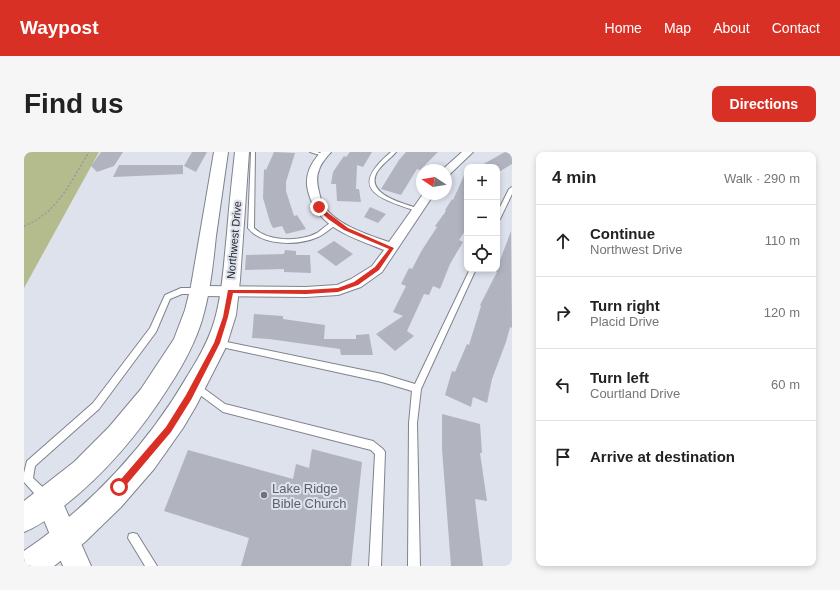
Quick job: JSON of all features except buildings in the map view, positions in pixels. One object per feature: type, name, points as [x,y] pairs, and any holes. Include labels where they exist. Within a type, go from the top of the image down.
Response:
[{"type":"main road","points":[[24,518],[49,501],[93,464],[124,430],[153,392],[177,354],[187,334],[200,291],[221,152]]},
{"type":"main road","name":"Northwest Drive","points":[[28,566],[66,539],[146,458],[169,429],[195,386],[217,343],[226,317],[230,291],[242,152]]},
{"type":"street","points":[[452,167],[468,152]]},
{"type":"street","points":[[320,153],[312,176],[312,188],[319,207],[346,229],[392,248]]},
{"type":"street","points":[[200,291],[306,292],[338,290],[356,283],[377,268],[426,200]]},
{"type":"street","points":[[49,501],[77,566]]},
{"type":"lane","points":[[254,152],[251,228],[253,232],[258,236],[270,240],[302,239],[312,237],[336,222]]},
{"type":"lane","points":[[394,152],[374,174],[372,183],[381,197],[418,210]]},
{"type":"lane","points":[[500,213],[512,189]]},
{"type":"lane","points":[[414,566],[413,423],[417,389],[473,272]]},
{"type":"lane","points":[[49,501],[28,480],[30,464],[96,406],[153,330],[167,297],[181,291],[200,291]]},
{"type":"lane","points":[[217,343],[382,378],[417,389]]},
{"type":"lane","points":[[195,386],[223,408],[373,446],[380,452],[376,566]]},
{"type":"lane","points":[[133,538],[151,566]]},
{"type":"path","points":[[24,226],[39,220],[56,206],[89,152]]},
{"type":"green space","points":[[27,152],[99,152],[24,288],[24,156]]},
{"type":"place","name":"Lake Ridge Bible Church","points":[[264,495]]},
{"type":"route","points":[[119,487],[146,458],[169,429],[189,398],[217,343],[226,317],[230,291],[306,292],[338,290],[356,283],[377,268],[392,248],[346,229],[330,218],[319,207]]}]
